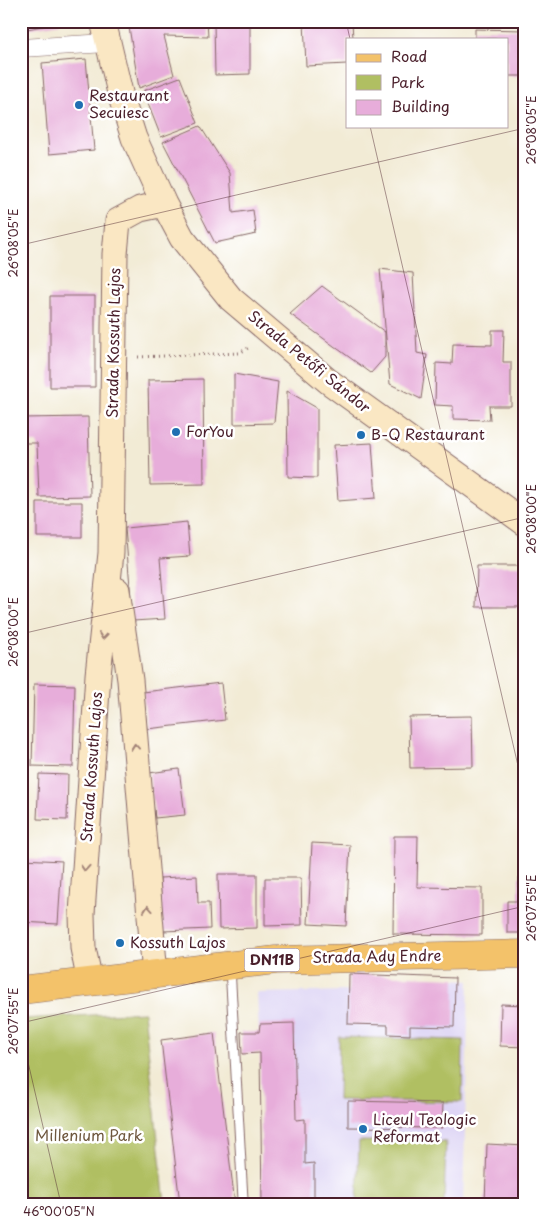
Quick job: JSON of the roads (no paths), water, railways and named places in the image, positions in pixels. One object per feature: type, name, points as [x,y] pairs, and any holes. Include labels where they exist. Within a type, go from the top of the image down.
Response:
[{"type":"main road","name":"Strada Ady Endre","points":[[21,990],[276,960],[525,954]]},
{"type":"street","points":[[21,48],[105,32],[121,97],[134,138],[164,204]]},
{"type":"street","name":"Strada Petőfi Sándor","points":[[164,204],[182,238],[231,299],[328,381],[525,523]]},
{"type":"street","name":"Strada Kossuth Lajos","points":[[90,982],[83,948],[82,914],[98,675],[112,553],[113,358],[115,254],[118,221],[140,209],[164,204]]},
{"type":"street","name":"Strada Kossuth Lajos","points":[[112,553],[130,680],[154,975]]},
{"type":"lane","points":[[230,964],[243,1199]]},
{"type":"place","name":"Restaurant Secuiesc","points":[[79,105]]},
{"type":"place","name":"ForYou","points":[[176,432]]},
{"type":"place","name":"B-Q Restaurant","points":[[361,435]]},
{"type":"place","name":"Kossuth Lajos","points":[[120,943]]},
{"type":"place","name":"Liceul Teologic Reformat","points":[[363,1129]]},
{"type":"park label","name":"Millenium Park","points":[[89,1136]]}]
